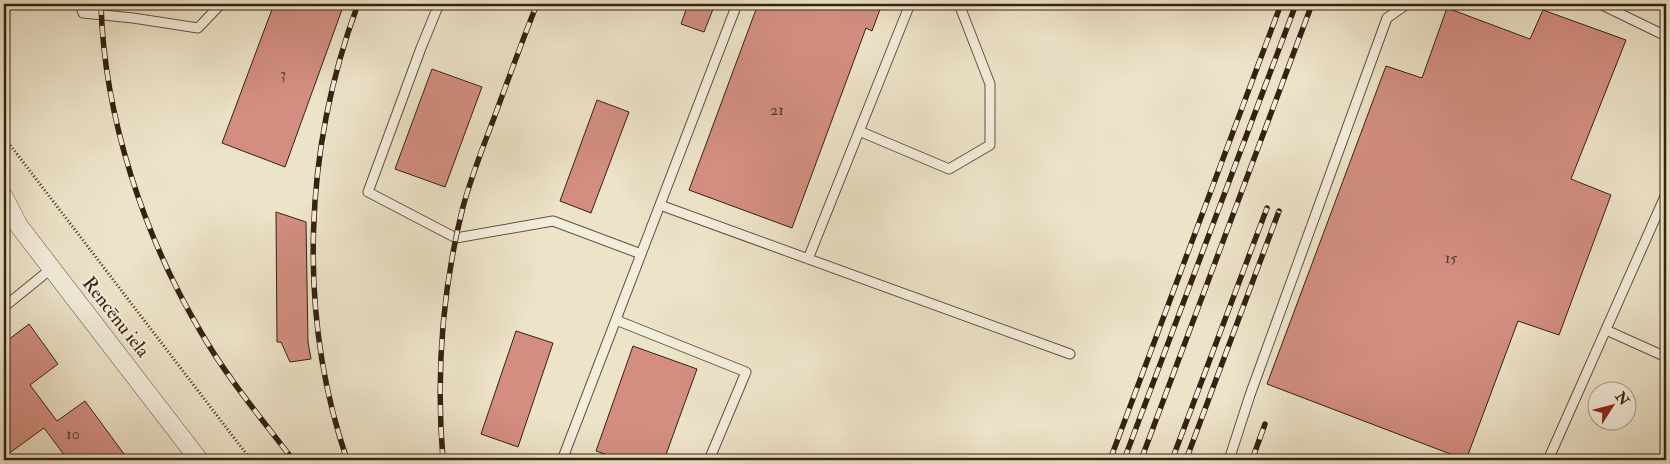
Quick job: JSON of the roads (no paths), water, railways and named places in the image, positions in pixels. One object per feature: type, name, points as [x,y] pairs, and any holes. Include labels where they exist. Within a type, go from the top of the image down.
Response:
[{"type":"street","name":"Rencēnu iela","points":[[4,197],[19,226],[199,460]]},
{"type":"lane","points":[[80,4],[83,13],[133,18],[198,28],[221,4]]},
{"type":"lane","points":[[439,4],[420,48],[368,192],[456,238],[553,221],[641,254]]},
{"type":"lane","points":[[571,460],[564,455],[737,4]]},
{"type":"lane","points":[[808,259],[910,4]]},
{"type":"lane","points":[[859,132],[949,170],[990,145],[990,84],[960,4]]},
{"type":"lane","points":[[1229,460],[1250,395],[1387,18],[1407,4]]},
{"type":"lane","points":[[1600,4],[1666,36]]},
{"type":"lane","points":[[1548,460],[1666,194]]},
{"type":"lane","points":[[660,205],[1070,354]]},
{"type":"lane","points":[[4,307],[52,268]]},
{"type":"lane","points":[[616,320],[746,372],[710,460]]},
{"type":"lane","points":[[1606,330],[1666,357]]},
{"type":"railway","points":[[101,4],[110,90],[119,132],[145,217],[181,297],[212,351],[293,460]]},
{"type":"railway","points":[[347,460],[331,404],[320,347],[314,289],[314,231],[318,173],[326,116],[340,59],[358,4]]},
{"type":"railway","points":[[443,460],[440,397],[441,365],[446,301],[456,238],[473,173],[537,4]]},
{"type":"railway","points":[[1110,460],[1281,4]]},
{"type":"railway","points":[[1124,460],[1296,4]]},
{"type":"railway","points":[[1141,460],[1312,4]]},
{"type":"railway","points":[[1172,460],[1267,208]]},
{"type":"railway","points":[[1186,460],[1279,211]]},
{"type":"railway","points":[[1252,460],[1265,424]]}]
